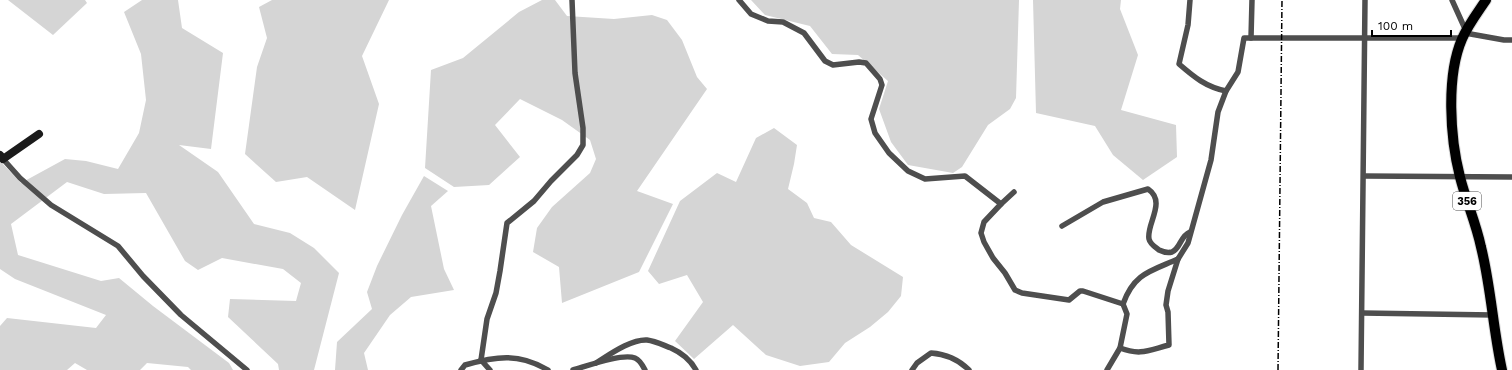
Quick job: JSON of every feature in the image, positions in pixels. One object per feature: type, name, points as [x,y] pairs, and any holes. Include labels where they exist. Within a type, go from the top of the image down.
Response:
[{"type":"highway","name":"356","points":[[1486,0],[1465,34],[1455,65],[1451,99],[1453,130],[1460,176],[1482,247],[1502,370]]},
{"type":"street","points":[[490,370],[482,360],[487,319],[496,293],[507,223],[534,201],[551,181],[577,155],[583,145],[583,128],[574,60],[572,0]]},
{"type":"street","points":[[739,0],[751,14],[768,21],[783,22],[804,33],[825,61],[833,65],[859,62],[866,63],[880,79],[882,85],[871,119],[875,133],[889,153],[908,171],[925,179],[965,176],[1000,204]]},
{"type":"street","points":[[1190,0],[1188,25],[1179,64],[1208,86],[1214,89],[1226,91]]},
{"type":"street","points":[[1251,38],[1252,0]]},
{"type":"street","points":[[1361,370],[1365,0]]},
{"type":"street","points":[[1452,0],[1465,34]]},
{"type":"street","points":[[1120,348],[1132,352],[1140,352],[1169,345],[1168,312],[1166,305],[1168,291],[1178,260],[1188,243],[1211,160],[1218,112],[1226,91],[1238,72],[1244,38],[1365,39],[1465,34],[1512,40]]},
{"type":"street","points":[[39,134],[2,157],[20,178],[51,206],[115,244],[181,316],[247,370]]},
{"type":"street","points":[[1364,176],[1512,177]]},
{"type":"street","points":[[1062,226],[1103,202],[1148,189],[1155,196],[1156,207],[1149,238],[1150,243],[1163,252],[1172,252],[1178,247],[1184,235],[1190,232]]},
{"type":"street","points":[[1014,192],[1000,204],[984,222],[981,233],[993,258],[1005,273],[1015,290],[1022,293],[1069,300],[1080,291],[1083,291],[1123,304]]},
{"type":"street","points":[[1107,370],[1120,348],[1127,314],[1123,304],[1128,290],[1137,279],[1145,273],[1178,260]]},
{"type":"street","points":[[1362,313],[1493,315]]},
{"type":"street","points":[[596,363],[624,346],[645,340],[655,342],[681,352],[692,361],[696,370]]},
{"type":"street","points":[[912,370],[917,363],[931,354],[949,357],[963,364],[969,370]]},
{"type":"street","points":[[461,370],[465,365],[482,360],[508,357],[522,358],[534,362],[548,370]]},
{"type":"street","points":[[573,370],[624,357],[635,358],[642,364],[645,370]]},
{"type":"shaded area","points":[[8,0],[85,0],[87,3],[53,35]]},
{"type":"shaded area","points":[[142,0],[178,0],[182,28],[223,53],[211,149],[179,145],[218,172],[254,224],[290,233],[314,248],[339,273],[314,370],[279,370],[278,364],[228,317],[230,299],[296,301],[301,283],[283,269],[222,258],[198,270],[185,261],[146,193],[104,194],[67,182],[11,224],[18,255],[101,281],[119,278],[153,306],[229,363],[233,370],[191,370],[188,367],[147,363],[140,370],[87,370],[75,363],[67,370],[0,370],[0,326],[7,318],[96,328],[106,315],[15,279],[0,269],[0,161],[21,183],[65,159],[86,161],[118,169],[139,133],[146,100],[141,54],[124,12]]},
{"type":"shaded area","points":[[272,0],[389,0],[362,56],[379,104],[355,210],[307,177],[276,182],[245,154],[257,67],[267,38],[259,7]]},
{"type":"shaded area","points":[[542,0],[555,0],[567,16],[614,19],[652,15],[667,20],[682,40],[697,77],[707,89],[637,191],[673,204],[639,272],[562,303],[559,267],[533,252],[537,228],[552,207],[590,173],[596,159],[590,140],[562,120],[520,99],[495,125],[520,157],[489,185],[454,187],[425,168],[431,70],[463,58],[519,12]]},
{"type":"shaded area","points":[[751,0],[1019,0],[1016,98],[1010,109],[988,125],[962,167],[953,173],[908,165],[891,142],[879,109],[888,81],[858,55],[832,54],[810,26],[765,15]]},
{"type":"shaded area","points":[[1033,0],[1121,0],[1120,9],[1138,55],[1121,110],[1176,125],[1177,157],[1143,180],[1113,155],[1095,126],[1036,113]]},
{"type":"shaded area","points":[[774,128],[797,145],[788,189],[807,203],[814,218],[831,222],[851,245],[903,277],[901,296],[888,312],[870,327],[845,343],[829,362],[800,366],[766,355],[733,325],[694,359],[675,341],[703,302],[687,275],[659,284],[648,271],[680,201],[717,173],[736,182],[756,138]]},
{"type":"shaded area","points":[[424,176],[448,191],[431,206],[444,269],[454,290],[411,297],[390,315],[364,353],[368,370],[335,370],[337,342],[372,309],[367,292],[377,266],[402,215]]},
{"type":"railway","points":[[1278,370],[1282,0]]}]
